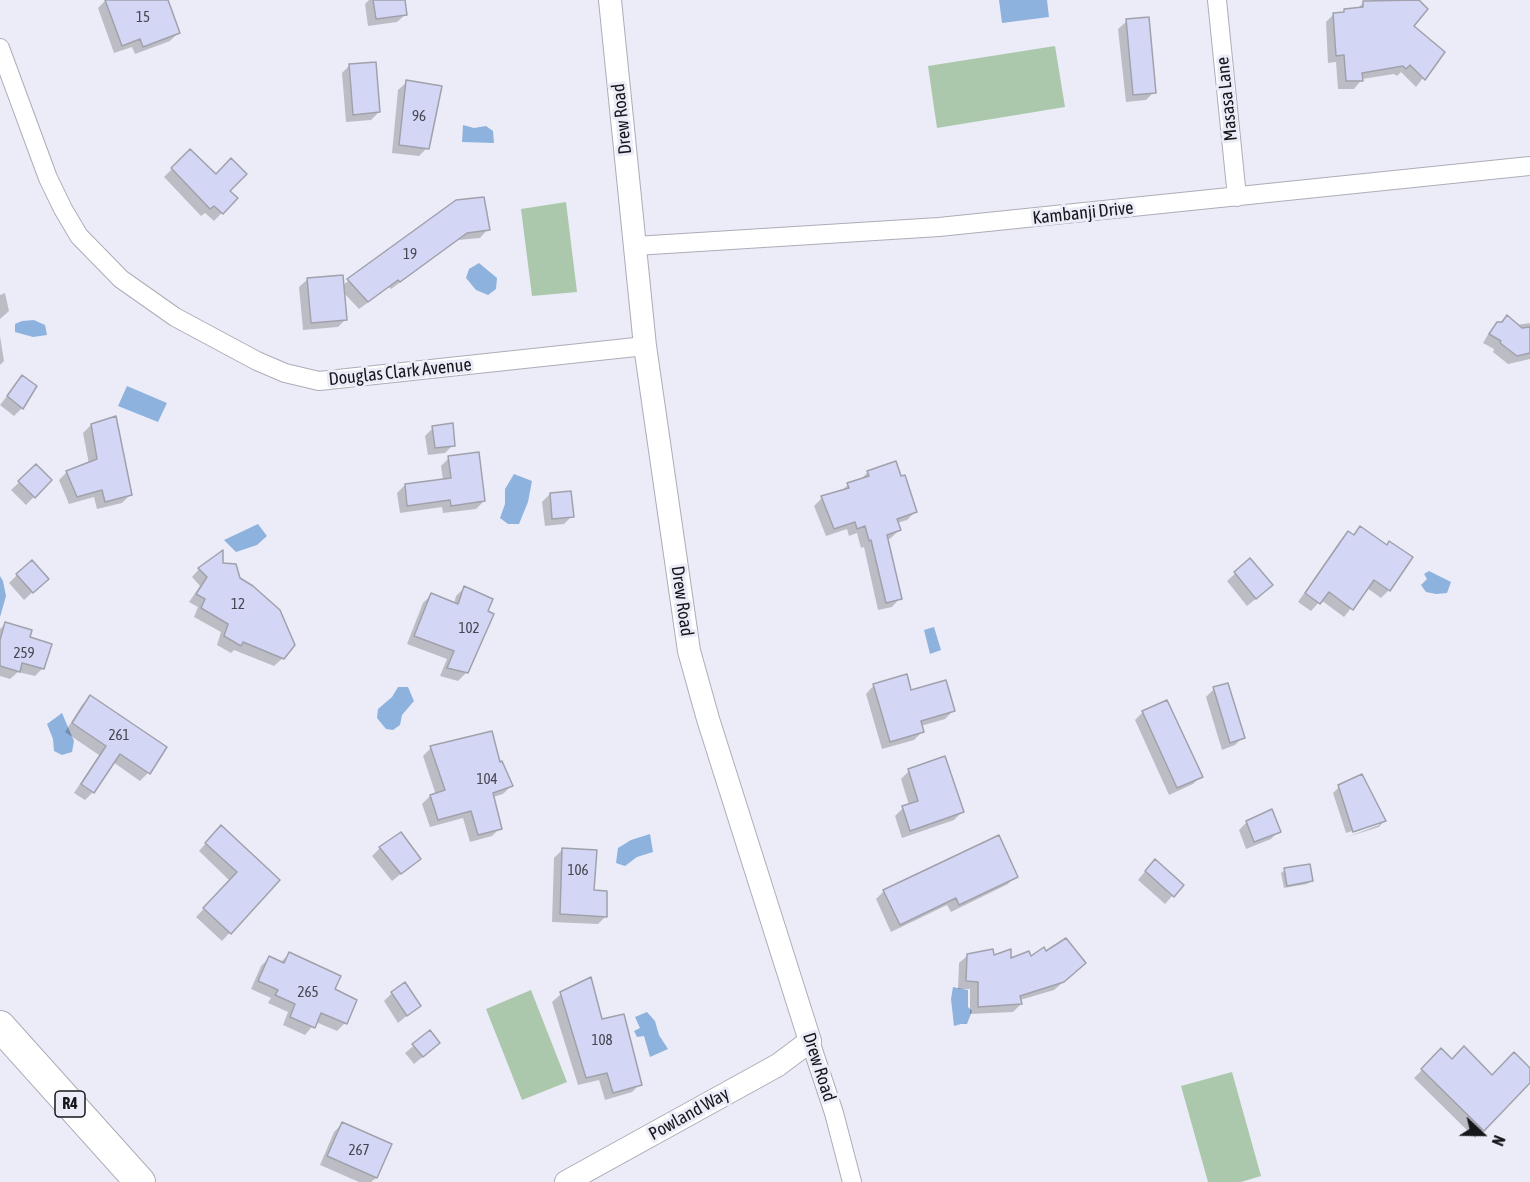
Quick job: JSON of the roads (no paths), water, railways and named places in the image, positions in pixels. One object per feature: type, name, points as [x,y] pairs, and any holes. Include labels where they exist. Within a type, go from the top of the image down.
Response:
[{"type":"highway","name":"R4","points":[[0,1026],[140,1182]]},
{"type":"street","name":"Drew Road","points":[[610,0],[645,346],[689,651],[708,719],[834,1113],[852,1182]]},
{"type":"street","name":"Masasa Lane","points":[[1217,0],[1237,197]]},
{"type":"street","name":"Douglas Clark Avenue","points":[[0,48],[48,178],[79,236],[121,279],[175,317],[257,361],[285,373],[319,381],[645,346]]},
{"type":"street","name":"Kambanji Drive","points":[[635,246],[939,227],[1530,166]]},
{"type":"street","name":"Powland Way","points":[[566,1182],[778,1065],[810,1041]]},
{"type":"water","points":[[999,0],[1047,0],[1049,17],[1002,23]]},
{"type":"water","points":[[463,125],[474,128],[486,126],[493,131],[494,143],[462,142]]},
{"type":"water","points":[[479,263],[497,278],[496,289],[488,295],[476,290],[466,278],[469,269]]},
{"type":"water","points":[[34,320],[45,325],[47,335],[33,337],[15,332],[15,324]]},
{"type":"water","points":[[127,386],[167,403],[158,422],[118,406]]},
{"type":"water","points":[[514,474],[532,481],[528,502],[519,524],[508,524],[500,518],[505,504],[505,489]]},
{"type":"water","points":[[258,524],[267,536],[257,545],[236,552],[224,540]]},
{"type":"water","points":[[1429,571],[1451,582],[1447,593],[1426,592],[1421,585],[1427,579],[1424,574]]},
{"type":"water","points":[[0,576],[6,596],[0,617]]},
{"type":"water","points":[[934,627],[941,650],[930,654],[924,630]]},
{"type":"water","points":[[398,687],[408,687],[414,701],[402,715],[400,725],[393,730],[386,729],[377,718],[378,709],[392,697]]},
{"type":"water","points":[[62,713],[74,741],[72,752],[62,755],[54,751],[53,739],[47,724]]},
{"type":"water","points":[[650,834],[653,852],[637,857],[625,866],[616,863],[618,848],[631,840]]},
{"type":"water","points":[[953,987],[968,990],[968,1007],[972,1011],[967,1024],[954,1026],[951,999]]},
{"type":"water","points":[[647,1012],[655,1021],[659,1035],[668,1049],[650,1057],[644,1036],[637,1037],[634,1031],[640,1028],[635,1017]]}]
